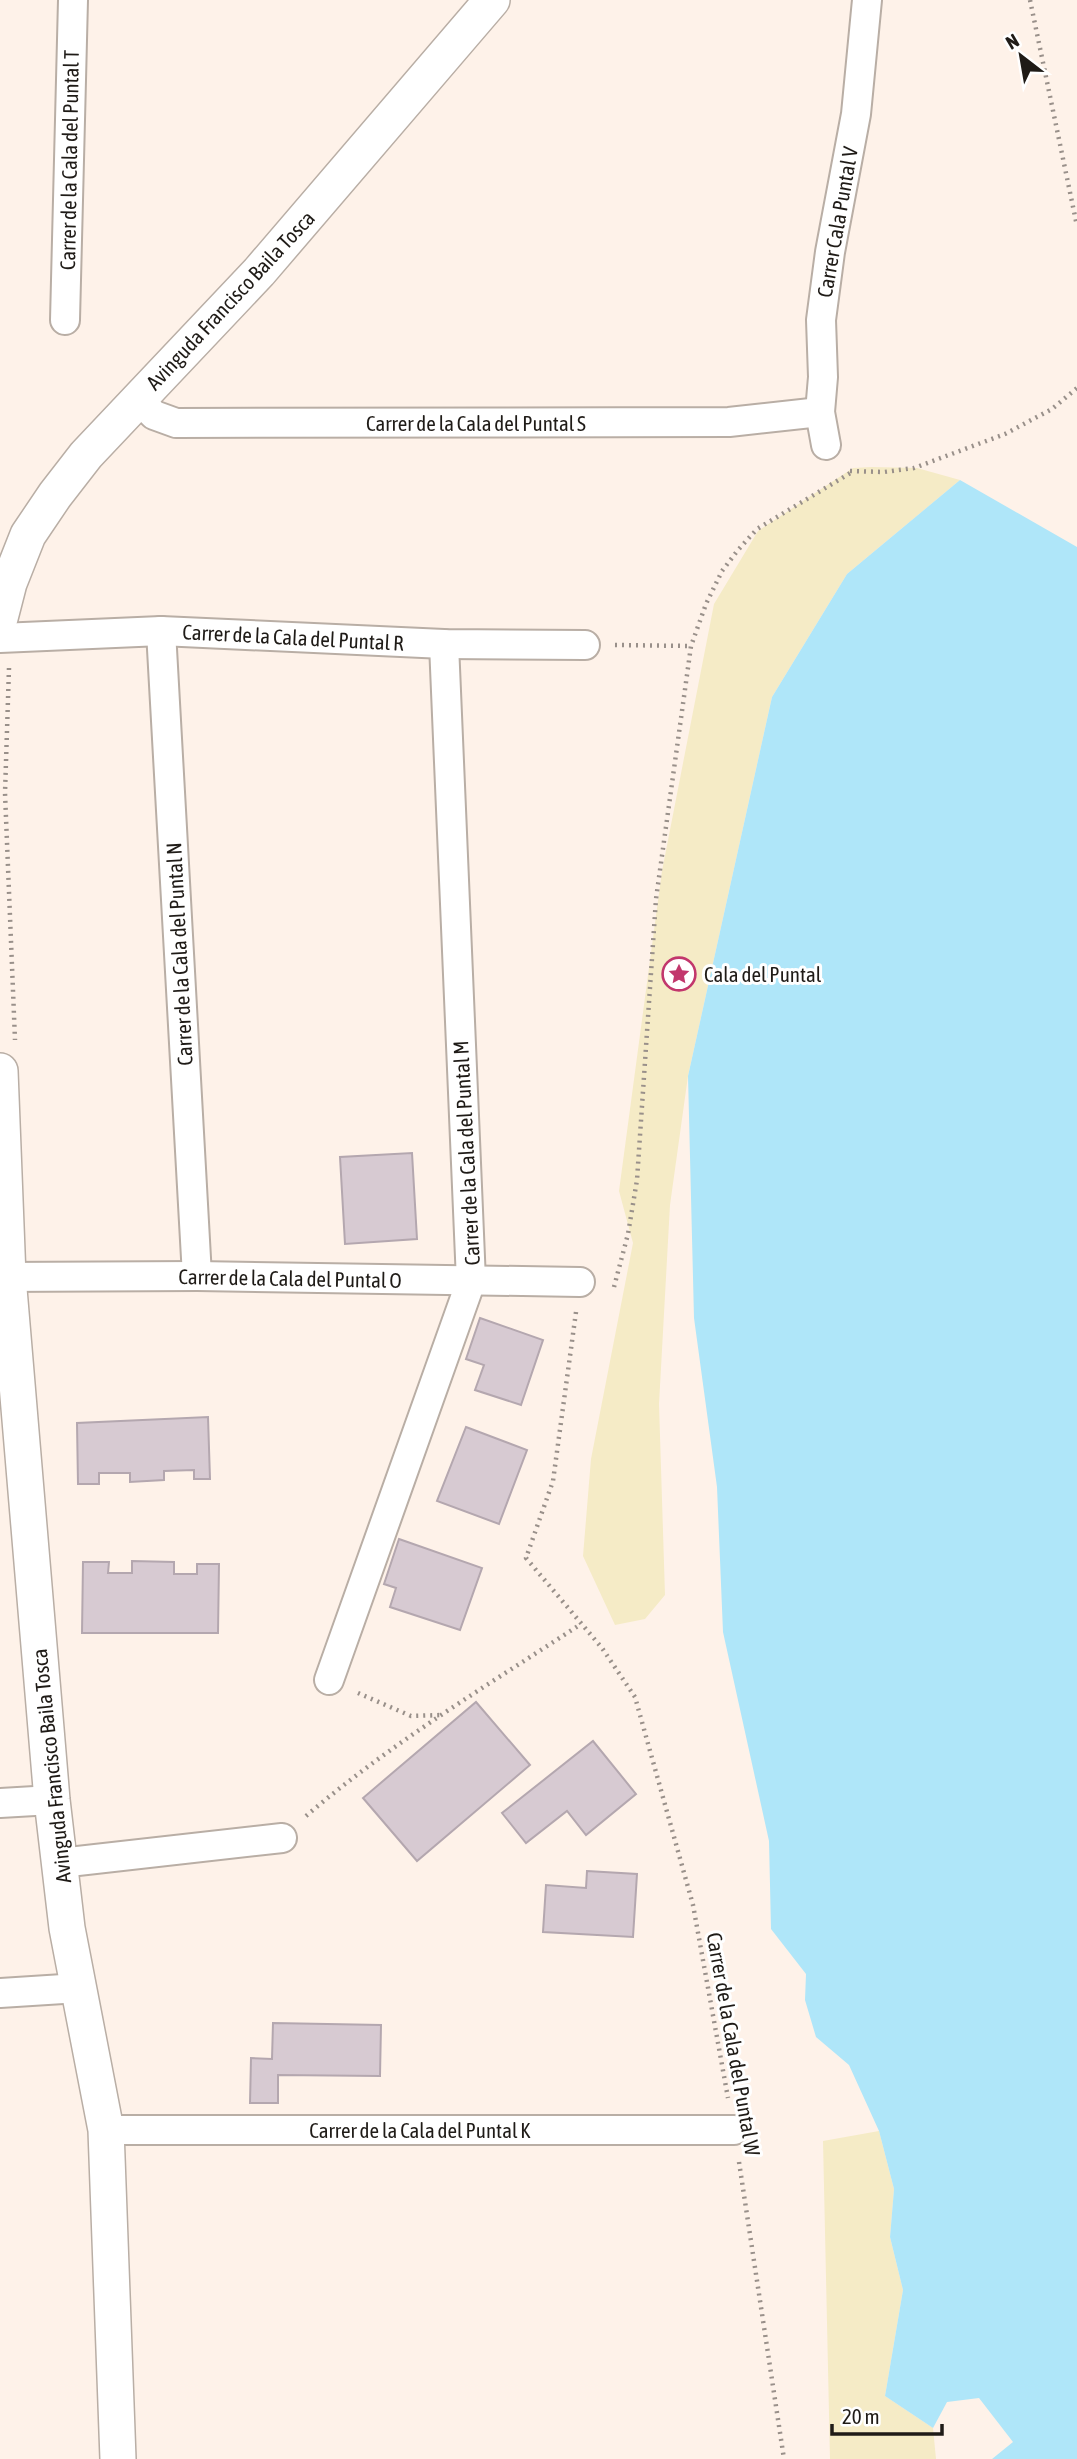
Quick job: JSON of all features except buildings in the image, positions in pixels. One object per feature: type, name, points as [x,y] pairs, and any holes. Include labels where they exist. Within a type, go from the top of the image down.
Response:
[{"type":"street","name":"Carrer de la Cala del Puntal T","points":[[65,320],[73,0]]},
{"type":"street","name":"Avinguda Francisco Baila Tosca","points":[[3,632],[9,583],[28,535],[55,495],[86,455],[259,272],[492,0]]},
{"type":"street","name":"Carrer Cala Puntal V","points":[[826,445],[820,412],[823,377],[821,320],[830,252],[856,114],[867,0]]},
{"type":"street","name":"Carrer de la Cala del Puntal S","points":[[139,400],[153,415],[176,423],[729,422],[820,412]]},
{"type":"street","name":"Carrer de la Cala del Puntal R","points":[[3,632],[161,631],[444,644],[585,645]]},
{"type":"street","name":"Carrer de la Cala del Puntal N","points":[[161,631],[197,1276]]},
{"type":"street","name":"Carrer de la Cala del Puntal M","points":[[329,1680],[471,1282],[444,644]]},
{"type":"street","name":"Avinguda Francisco Baila Tosca","points":[[4,1078],[4,1277],[52,1800],[67,1928],[106,2130],[118,2459]]},
{"type":"street","name":"Carrer de la Cala del Puntal O","points":[[4,1277],[197,1276],[580,1282]]},
{"type":"street","points":[[0,1803],[52,1800]]},
{"type":"street","points":[[60,1863],[282,1838]]},
{"type":"street","points":[[0,1993],[79,1988]]},
{"type":"street","name":"Carrer de la Cala del Puntal K","points":[[106,2130],[734,2130]]},
{"type":"path","points":[[1030,0],[1077,226]]},
{"type":"path","points":[[628,1234],[637,1180],[656,899],[691,646],[706,604],[722,571],[757,529],[852,472],[914,468],[1005,434],[1052,409],[1077,388]]},
{"type":"path","points":[[3,632],[4,1078]]},
{"type":"path","points":[[585,645],[691,646]]},
{"type":"path","name":"Carrer de la Cala del Puntal W","points":[[580,1282],[553,1481],[526,1558],[602,1648],[635,1697],[694,1905],[734,2130],[784,2459]]},
{"type":"path","points":[[282,1838],[333,1793],[443,1715],[581,1624]]},
{"type":"path","points":[[329,1680],[411,1717],[443,1715]]},
{"type":"sand","name":"Cala del Puntal","points":[[853,468],[917,468],[960,480],[847,574],[772,697],[688,1076],[670,1205],[659,1404],[665,1595],[645,1619],[615,1625],[583,1556],[591,1459],[633,1243],[619,1191],[662,871],[714,604],[758,531]]},
{"type":"sand","points":[[879,2131],[894,2189],[890,2237],[903,2290],[885,2396],[933,2428],[936,2459],[830,2459],[823,2141]]},
{"type":"water","points":[[960,480],[1077,547],[1077,2459],[992,2459],[1013,2442],[979,2398],[947,2402],[933,2428],[885,2396],[903,2290],[890,2237],[894,2189],[879,2131],[849,2065],[816,2037],[805,2000],[806,1974],[771,1929],[769,1841],[723,1632],[717,1487],[694,1318],[688,1076],[772,697],[847,574]]},
{"type":"place","name":"Cala del Puntal","points":[[679,974]]}]
